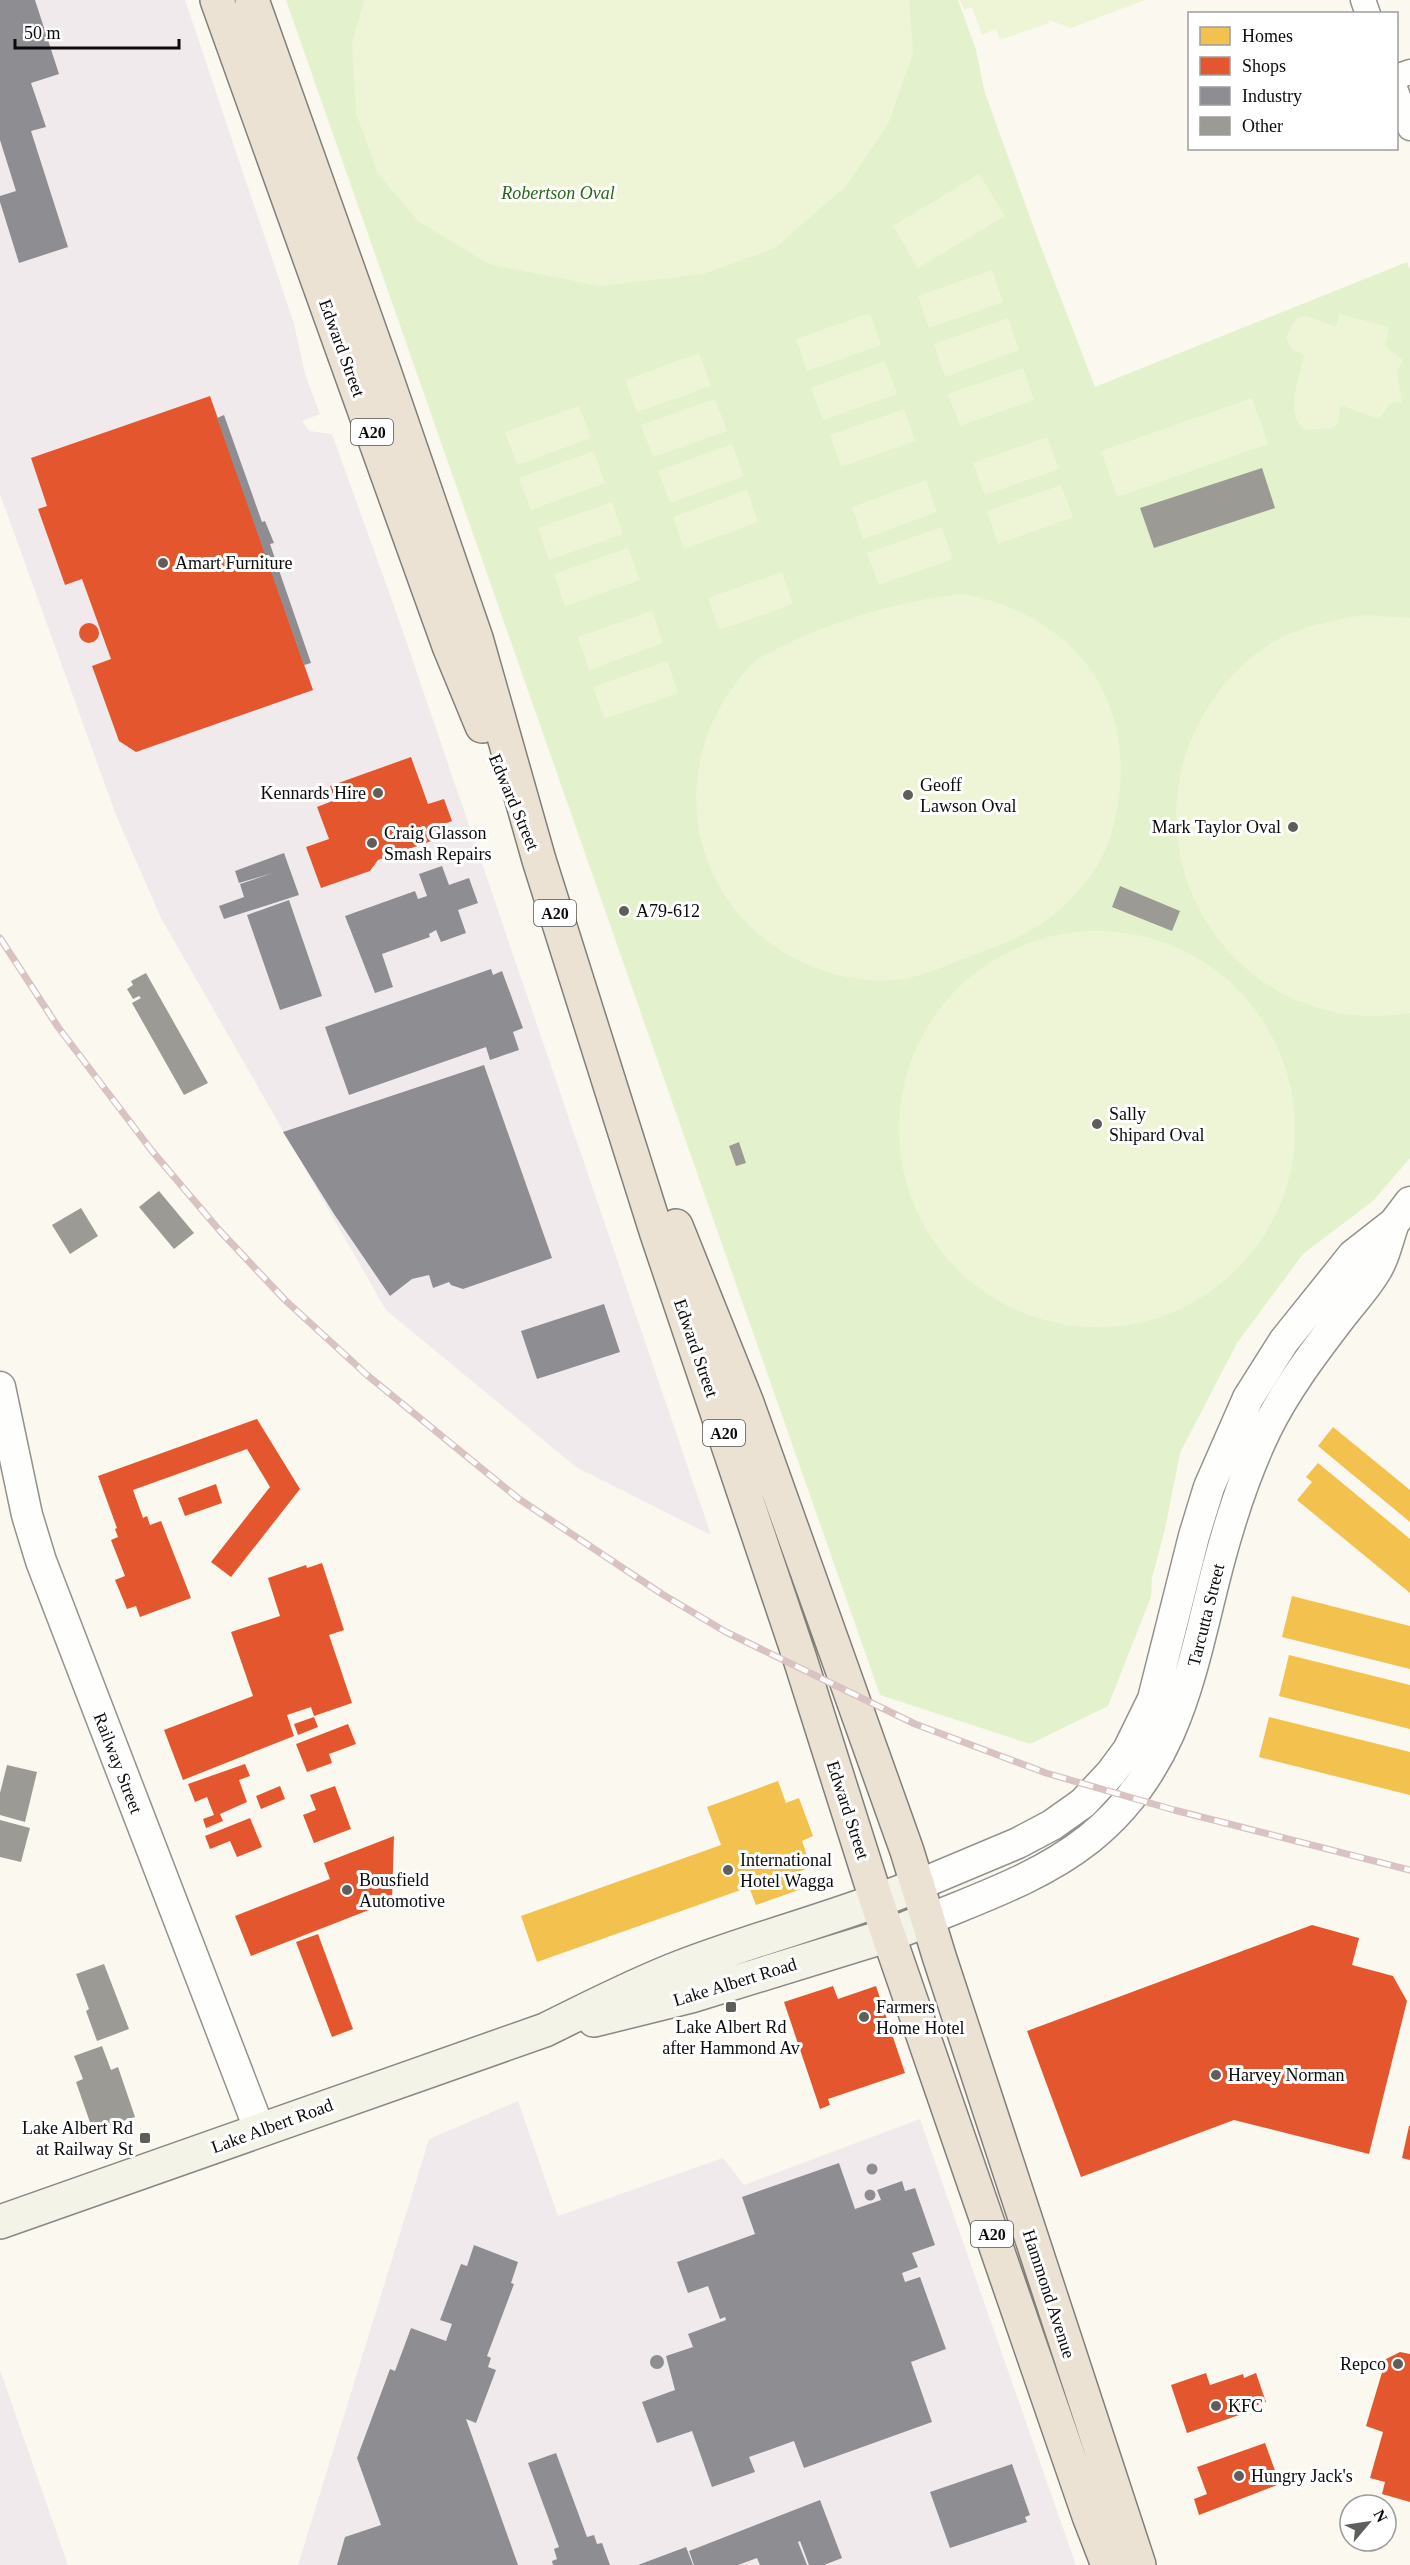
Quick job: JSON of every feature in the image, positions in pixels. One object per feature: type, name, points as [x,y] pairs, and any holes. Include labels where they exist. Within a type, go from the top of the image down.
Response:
[{"type":"highway","name":"Edward Street","points":[[217,0],[449,646],[539,860]]},
{"type":"highway","name":"Edward Street","points":[[252,0],[476,638],[539,860],[657,1234],[800,1659],[877,1902]]},
{"type":"highway","name":"Edward Street","points":[[572,965],[747,1403],[908,1851],[918,1885]]},
{"type":"highway","name":"Hammond Avenue","points":[[918,1885],[927,1920],[1140,2565]]},
{"type":"highway","name":"Hammond Avenue","points":[[877,1902],[1089,2516],[1108,2565]]},
{"type":"main road","name":"Lake Albert Road","points":[[545,2030],[614,1996],[681,1967],[877,1902],[918,1885]]},
{"type":"main road","name":"Lake Albert Road","points":[[0,2222],[260,2131],[412,2074],[545,2030],[621,2015],[691,1996],[889,1935],[927,1920]]},
{"type":"street","points":[[1398,96],[1410,128]]},
{"type":"street","name":"Tarcutta Street","points":[[918,1885],[1018,1843],[1052,1825],[1083,1803],[1111,1773],[1128,1750],[1153,1699],[1194,1536],[1209,1487],[1248,1398],[1284,1341],[1353,1255],[1404,1221]]},
{"type":"street","name":"Tarcutta Street","points":[[927,1920],[1028,1878],[1088,1840],[1110,1820],[1134,1792],[1168,1739],[1181,1706],[1231,1519],[1247,1472],[1282,1400],[1338,1321],[1376,1273],[1404,1221]]},
{"type":"street","points":[[1313,1303],[1338,1321]]},
{"type":"street","points":[[1284,1341],[1310,1359]]},
{"type":"street","name":"Railway Street","points":[[0,1387],[27,1515],[45,1571],[260,2131]]},
{"type":"shaded area","points":[[0,0],[185,0],[294,324],[305,374],[320,414],[302,421],[309,431],[332,434],[399,620],[711,1535],[576,1467],[386,1310],[161,918],[116,815],[0,494]]},
{"type":"shaded area","points":[[518,2101],[558,2216],[723,2158],[744,2185],[920,2119],[1076,2565],[298,2565],[429,2139]]},
{"type":"shaded area","points":[[0,2370],[68,2565],[0,2565]]},
{"type":"green space","name":"Robertson Oval","points":[[286,0],[958,0],[976,50],[985,93],[1095,387],[1407,262],[1410,270],[1410,1158],[1373,1201],[1303,1254],[1237,1343],[1180,1453],[1165,1529],[1152,1578],[1151,1597],[1108,1706],[1030,1744],[880,1695]]},
{"type":"green space","name":"Robertson Oval","points":[[364,0],[909,0],[913,53],[888,124],[846,186],[775,248],[703,274],[600,286],[489,264],[418,221],[378,174],[356,113],[352,44]]},
{"type":"green space","points":[[960,0],[1145,0],[1071,28],[1048,20],[1049,23],[1000,40],[996,29],[982,35],[972,7],[964,10]]},
{"type":"green space","points":[[979,174],[1005,216],[918,268],[893,226]]},
{"type":"green space","points":[[992,270],[1003,302],[929,328],[918,296]]},
{"type":"green space","points":[[870,313],[881,345],[807,371],[796,339]]},
{"type":"green space","points":[[1339,314],[1389,327],[1385,346],[1403,360],[1397,372],[1402,402],[1390,404],[1379,419],[1340,405],[1338,424],[1332,428],[1305,430],[1298,423],[1294,405],[1304,355],[1292,350],[1286,338],[1291,327],[1300,317],[1311,317],[1336,327]]},
{"type":"green space","points":[[1008,318],[1019,350],[945,377],[934,344]]},
{"type":"green space","points":[[699,353],[711,386],[637,412],[625,380]]},
{"type":"green space","points":[[885,361],[897,394],[823,420],[811,388]]},
{"type":"green space","points":[[1023,368],[1034,400],[960,426],[948,394]]},
{"type":"green space","points":[[1252,398],[1268,444],[1117,497],[1101,451]]},
{"type":"green space","points":[[715,399],[727,431],[653,457],[641,425]]},
{"type":"green space","points":[[579,406],[591,438],[517,465],[505,432]]},
{"type":"green space","points":[[904,409],[915,441],[841,467],[830,435]]},
{"type":"green space","points":[[1047,437],[1059,469],[985,495],[973,463]]},
{"type":"green space","points":[[732,444],[744,476],[670,503],[658,471]]},
{"type":"green space","points":[[594,451],[605,483],[531,510],[519,478]]},
{"type":"green space","points":[[926,480],[937,512],[863,539],[852,507]]},
{"type":"green space","points":[[1061,485],[1073,517],[998,544],[987,511]]},
{"type":"green space","points":[[747,490],[758,522],[684,549],[673,517]]},
{"type":"green space","points":[[612,502],[623,534],[549,560],[538,528]]},
{"type":"green space","points":[[942,527],[953,559],[879,585],[867,553]]},
{"type":"green space","points":[[628,548],[640,580],[565,606],[554,574]]},
{"type":"green space","points":[[782,572],[793,604],[719,630],[708,598]]},
{"type":"green space","name":"Geoff Lawson Oval","points":[[964,594],[999,604],[1031,618],[1059,636],[1082,659],[1100,686],[1113,716],[1120,750],[1119,800],[1106,849],[1094,872],[1062,908],[1037,927],[1009,941],[927,973],[897,980],[857,979],[818,969],[782,951],[751,927],[729,902],[713,874],[702,845],[697,814],[697,783],[702,752],[713,721],[743,673],[769,653],[829,626],[896,605]]},
{"type":"green space","points":[[652,611],[663,643],[589,670],[578,637]]},
{"type":"green space","name":"Mark Taylor Oval","points":[[1366,615],[1410,618],[1410,1013],[1347,1014],[1291,998],[1245,967],[1208,924],[1185,874],[1176,818],[1184,761],[1210,704],[1225,683],[1264,648],[1287,635],[1326,622]]},
{"type":"green space","points":[[667,661],[678,693],[604,719],[593,687]]},
{"type":"green space","name":"Sally Shipard Oval","points":[[1097,931],[1136,935],[1173,946],[1207,964],[1237,989],[1262,1019],[1280,1053],[1291,1090],[1295,1129],[1291,1168],[1280,1205],[1262,1239],[1237,1269],[1207,1294],[1173,1312],[1136,1323],[1097,1327],[1058,1323],[1021,1312],[987,1294],[957,1269],[932,1239],[914,1205],[903,1168],[899,1129],[903,1090],[914,1053],[932,1019],[957,989],[987,964],[1021,946],[1058,935]]},
{"type":"building: Homes","points":[[1333,1427],[1410,1490],[1410,1522],[1318,1446]]},
{"type":"building: Homes","points":[[1318,1463],[1410,1539],[1410,1593],[1297,1500],[1312,1482],[1306,1477]]},
{"type":"building: Homes","points":[[1292,1596],[1410,1626],[1410,1669],[1282,1637]]},
{"type":"building: Homes","points":[[1289,1655],[1410,1685],[1410,1729],[1279,1696]]},
{"type":"building: Homes","points":[[1269,1717],[1410,1752],[1410,1795],[1259,1757]]},
{"type":"building: Homes","name":"International Hotel Wagga","points":[[778,1781],[786,1803],[799,1798],[813,1836],[802,1841],[811,1867],[798,1872],[804,1888],[756,1905],[749,1887],[537,1962],[521,1916],[721,1845],[707,1807]]},
{"type":"building: Shops","name":"Amart Furniture","points":[[210,396],[313,690],[136,752],[119,741],[92,666],[111,659],[82,579],[65,585],[38,509],[47,506],[31,458]]},
{"type":"building: Shops","points":[[89,623],[96,626],[99,633],[96,640],[89,643],[82,640],[79,633],[82,626]]},
{"type":"building: Shops","points":[[411,757],[428,804],[444,799],[452,821],[444,824],[448,835],[378,860],[370,871],[321,888],[306,847],[329,839],[317,807],[335,800],[330,786]]},
{"type":"building: Shops","points":[[257,1419],[300,1489],[231,1577],[211,1562],[270,1487],[247,1449],[133,1490],[143,1518],[147,1516],[150,1525],[161,1521],[191,1598],[140,1617],[136,1606],[127,1609],[115,1580],[125,1576],[111,1540],[118,1537],[115,1529],[117,1528],[98,1476]]},
{"type":"building: Shops","points":[[216,1484],[222,1503],[185,1516],[178,1498]]},
{"type":"building: Shops","points":[[322,1563],[344,1630],[329,1635],[352,1703],[314,1716],[311,1707],[287,1715],[294,1736],[183,1780],[164,1730],[253,1696],[231,1632],[280,1616],[268,1578],[306,1565],[307,1568]]},
{"type":"building: Shops","points":[[314,1717],[318,1727],[298,1735],[294,1724]]},
{"type":"building: Shops","points":[[348,1724],[356,1744],[329,1754],[332,1763],[307,1772],[296,1744]]},
{"type":"building: Shops","points":[[245,1764],[250,1776],[239,1780],[247,1802],[220,1814],[223,1821],[206,1828],[203,1819],[214,1815],[207,1797],[195,1802],[188,1784]]},
{"type":"building: Shops","points":[[280,1786],[285,1799],[261,1809],[256,1796]]},
{"type":"building: Shops","points":[[335,1786],[351,1829],[314,1843],[303,1815],[316,1810],[310,1795]]},
{"type":"building: Shops","points":[[250,1818],[262,1847],[237,1857],[230,1841],[210,1849],[205,1836]]},
{"type":"building: Shops","name":"Bousfield Automotive","points":[[394,1836],[392,1901],[251,1956],[235,1916],[330,1879],[324,1863]]},
{"type":"building: Shops","name":"Harvey Norman","points":[[1312,1925],[1359,1938],[1352,1965],[1393,1976],[1407,2001],[1369,2154],[1234,2120],[1081,2177],[1027,2031]]},
{"type":"building: Shops","points":[[318,1934],[353,2029],[332,2037],[296,1942]]},
{"type":"building: Shops","points":[[833,1986],[838,1999],[876,1986],[905,2073],[828,2099],[830,2105],[820,2109],[784,2002]]},
{"type":"building: Shops","points":[[1410,2126],[1410,2160],[1402,2158]]},
{"type":"building: Shops","points":[[1400,2352],[1410,2354],[1410,2502],[1398,2499],[1398,2493],[1382,2493],[1385,2482],[1370,2478],[1383,2432],[1366,2426],[1386,2359]]},
{"type":"building: Shops","name":"KFC","points":[[1206,2373],[1210,2385],[1243,2374],[1244,2378],[1256,2373],[1266,2402],[1244,2410],[1245,2413],[1187,2433],[1171,2385]]},
{"type":"building: Shops","name":"Hungry Jack's","points":[[1265,2443],[1280,2484],[1199,2515],[1194,2499],[1207,2494],[1197,2467]]},
{"type":"building: Industry","points":[[0,0],[35,0],[59,74],[31,83],[46,127],[31,131],[68,247],[19,263],[0,202],[0,196],[16,191],[0,140]]},
{"type":"building: Industry","points":[[224,415],[262,522],[265,521],[274,543],[270,544],[311,663],[304,665],[217,418]]},
{"type":"building: Industry","points":[[284,853],[299,895],[224,919],[219,906],[244,897],[240,884],[273,873],[239,883],[235,871]]},
{"type":"building: Industry","points":[[442,866],[449,885],[469,878],[478,903],[458,910],[466,933],[441,942],[436,930],[429,934],[430,937],[382,954],[393,987],[375,993],[345,916],[415,891],[418,899],[427,896],[419,874]]},
{"type":"building: Industry","points":[[289,900],[322,996],[280,1010],[247,915]]},
{"type":"building: Industry","points":[[491,969],[493,975],[502,971],[523,1028],[513,1032],[519,1050],[490,1060],[486,1047],[349,1095],[325,1027]]},
{"type":"building: Industry","points":[[484,1065],[552,1258],[463,1289],[449,1282],[433,1288],[429,1275],[412,1279],[390,1296],[334,1214],[283,1132]]},
{"type":"building: Industry","points":[[604,1304],[620,1352],[537,1379],[521,1331]]},
{"type":"building: Industry","points":[[839,2163],[855,2209],[881,2200],[877,2190],[902,2181],[905,2191],[915,2188],[935,2245],[912,2253],[918,2267],[902,2273],[905,2282],[920,2277],[946,2349],[911,2362],[932,2422],[804,2468],[794,2441],[749,2457],[755,2472],[712,2487],[692,2431],[657,2443],[642,2402],[675,2390],[666,2356],[693,2347],[688,2334],[726,2320],[725,2317],[720,2319],[708,2286],[688,2293],[677,2262],[755,2234],[742,2197]]},
{"type":"building: Industry","points":[[872,2164],[876,2165],[876,2173],[872,2174],[868,2173],[867,2169],[868,2165]]},
{"type":"building: Industry","points":[[870,2190],[874,2191],[874,2199],[870,2200],[866,2199],[865,2195],[866,2191]]},
{"type":"building: Industry","points":[[474,2245],[518,2262],[511,2283],[514,2284],[487,2356],[491,2358],[488,2367],[496,2370],[476,2423],[466,2419],[518,2565],[337,2565],[345,2537],[381,2525],[357,2458],[390,2369],[395,2371],[411,2328],[446,2341],[452,2324],[440,2320],[461,2264],[467,2266]]},
{"type":"building: Industry","points":[[657,2355],[662,2357],[664,2362],[662,2367],[657,2369],[652,2367],[650,2362],[652,2357]]},
{"type":"building: Industry","points":[[556,2453],[587,2537],[594,2535],[597,2544],[602,2543],[610,2565],[553,2565],[552,2561],[557,2559],[554,2549],[559,2547],[528,2463]]},
{"type":"building: Industry","points":[[1012,2464],[1030,2515],[1025,2517],[1027,2522],[950,2548],[930,2492]]},
{"type":"building: Industry","points":[[820,2500],[842,2558],[824,2565],[809,2565],[800,2541],[798,2542],[807,2565],[760,2565],[757,2558],[738,2565],[694,2565],[689,2551]]},
{"type":"building: Industry","points":[[686,2547],[693,2565],[638,2565]]},
{"type":"building: Other","points":[[1262,468],[1275,508],[1154,548],[1140,508]]},
{"type":"building: Other","points":[[1120,886],[1180,911],[1172,931],[1112,907]]},
{"type":"building: Other","points":[[146,973],[208,1083],[184,1095],[132,1003],[141,998],[139,996],[133,999],[127,989],[133,985],[131,981]]},
{"type":"building: Other","points":[[739,1142],[746,1163],[736,1166],[729,1146]]},
{"type":"building: Other","points":[[159,1191],[194,1233],[174,1249],[139,1207]]},
{"type":"building: Other","points":[[81,1208],[98,1236],[70,1254],[52,1225]]},
{"type":"building: Other","points":[[7,1765],[37,1772],[25,1822],[0,1815],[0,1793]]},
{"type":"building: Other","points":[[0,1820],[30,1828],[21,1862],[0,1857]]},
{"type":"building: Other","points":[[104,1964],[129,2029],[97,2041],[86,2011],[89,2009],[76,1974]]},
{"type":"building: Other","points":[[102,2046],[111,2070],[118,2067],[135,2117],[93,2131],[76,2082],[83,2079],[74,2056]]},
{"type":"railway","points":[[0,938],[58,1027],[152,1151],[220,1231],[285,1300],[367,1375],[519,1499],[662,1594],[726,1632],[915,1724],[1046,1773],[1174,1810],[1410,1870]]},
{"type":"place","name":"Amart Furniture","points":[[163,563]]},
{"type":"place","name":"Kennards Hire","points":[[378,793]]},
{"type":"place","name":"Geoff Lawson Oval","points":[[908,795]]},
{"type":"place","name":"Mark Taylor Oval","points":[[1293,827]]},
{"type":"place","name":"Craig Glasson Smash Repairs","points":[[372,843]]},
{"type":"place","name":"A79-612","points":[[624,911]]},
{"type":"place","name":"Sally Shipard Oval","points":[[1097,1124]]},
{"type":"place","name":"International Hotel Wagga","points":[[728,1870]]},
{"type":"place","name":"Bousfield Automotive","points":[[347,1890]]},
{"type":"place","name":"Lake Albert Rd after Hammond Av","points":[[731,2007]]},
{"type":"place","name":"Farmers Home Hotel","points":[[864,2017]]},
{"type":"place","name":"Harvey Norman","points":[[1216,2075]]},
{"type":"place","name":"Lake Albert Rd at Railway St","points":[[145,2138]]},
{"type":"place","name":"Repco","points":[[1398,2364]]},
{"type":"place","name":"KFC","points":[[1216,2406]]},
{"type":"place","name":"Hungry Jack's","points":[[1239,2476]]}]
